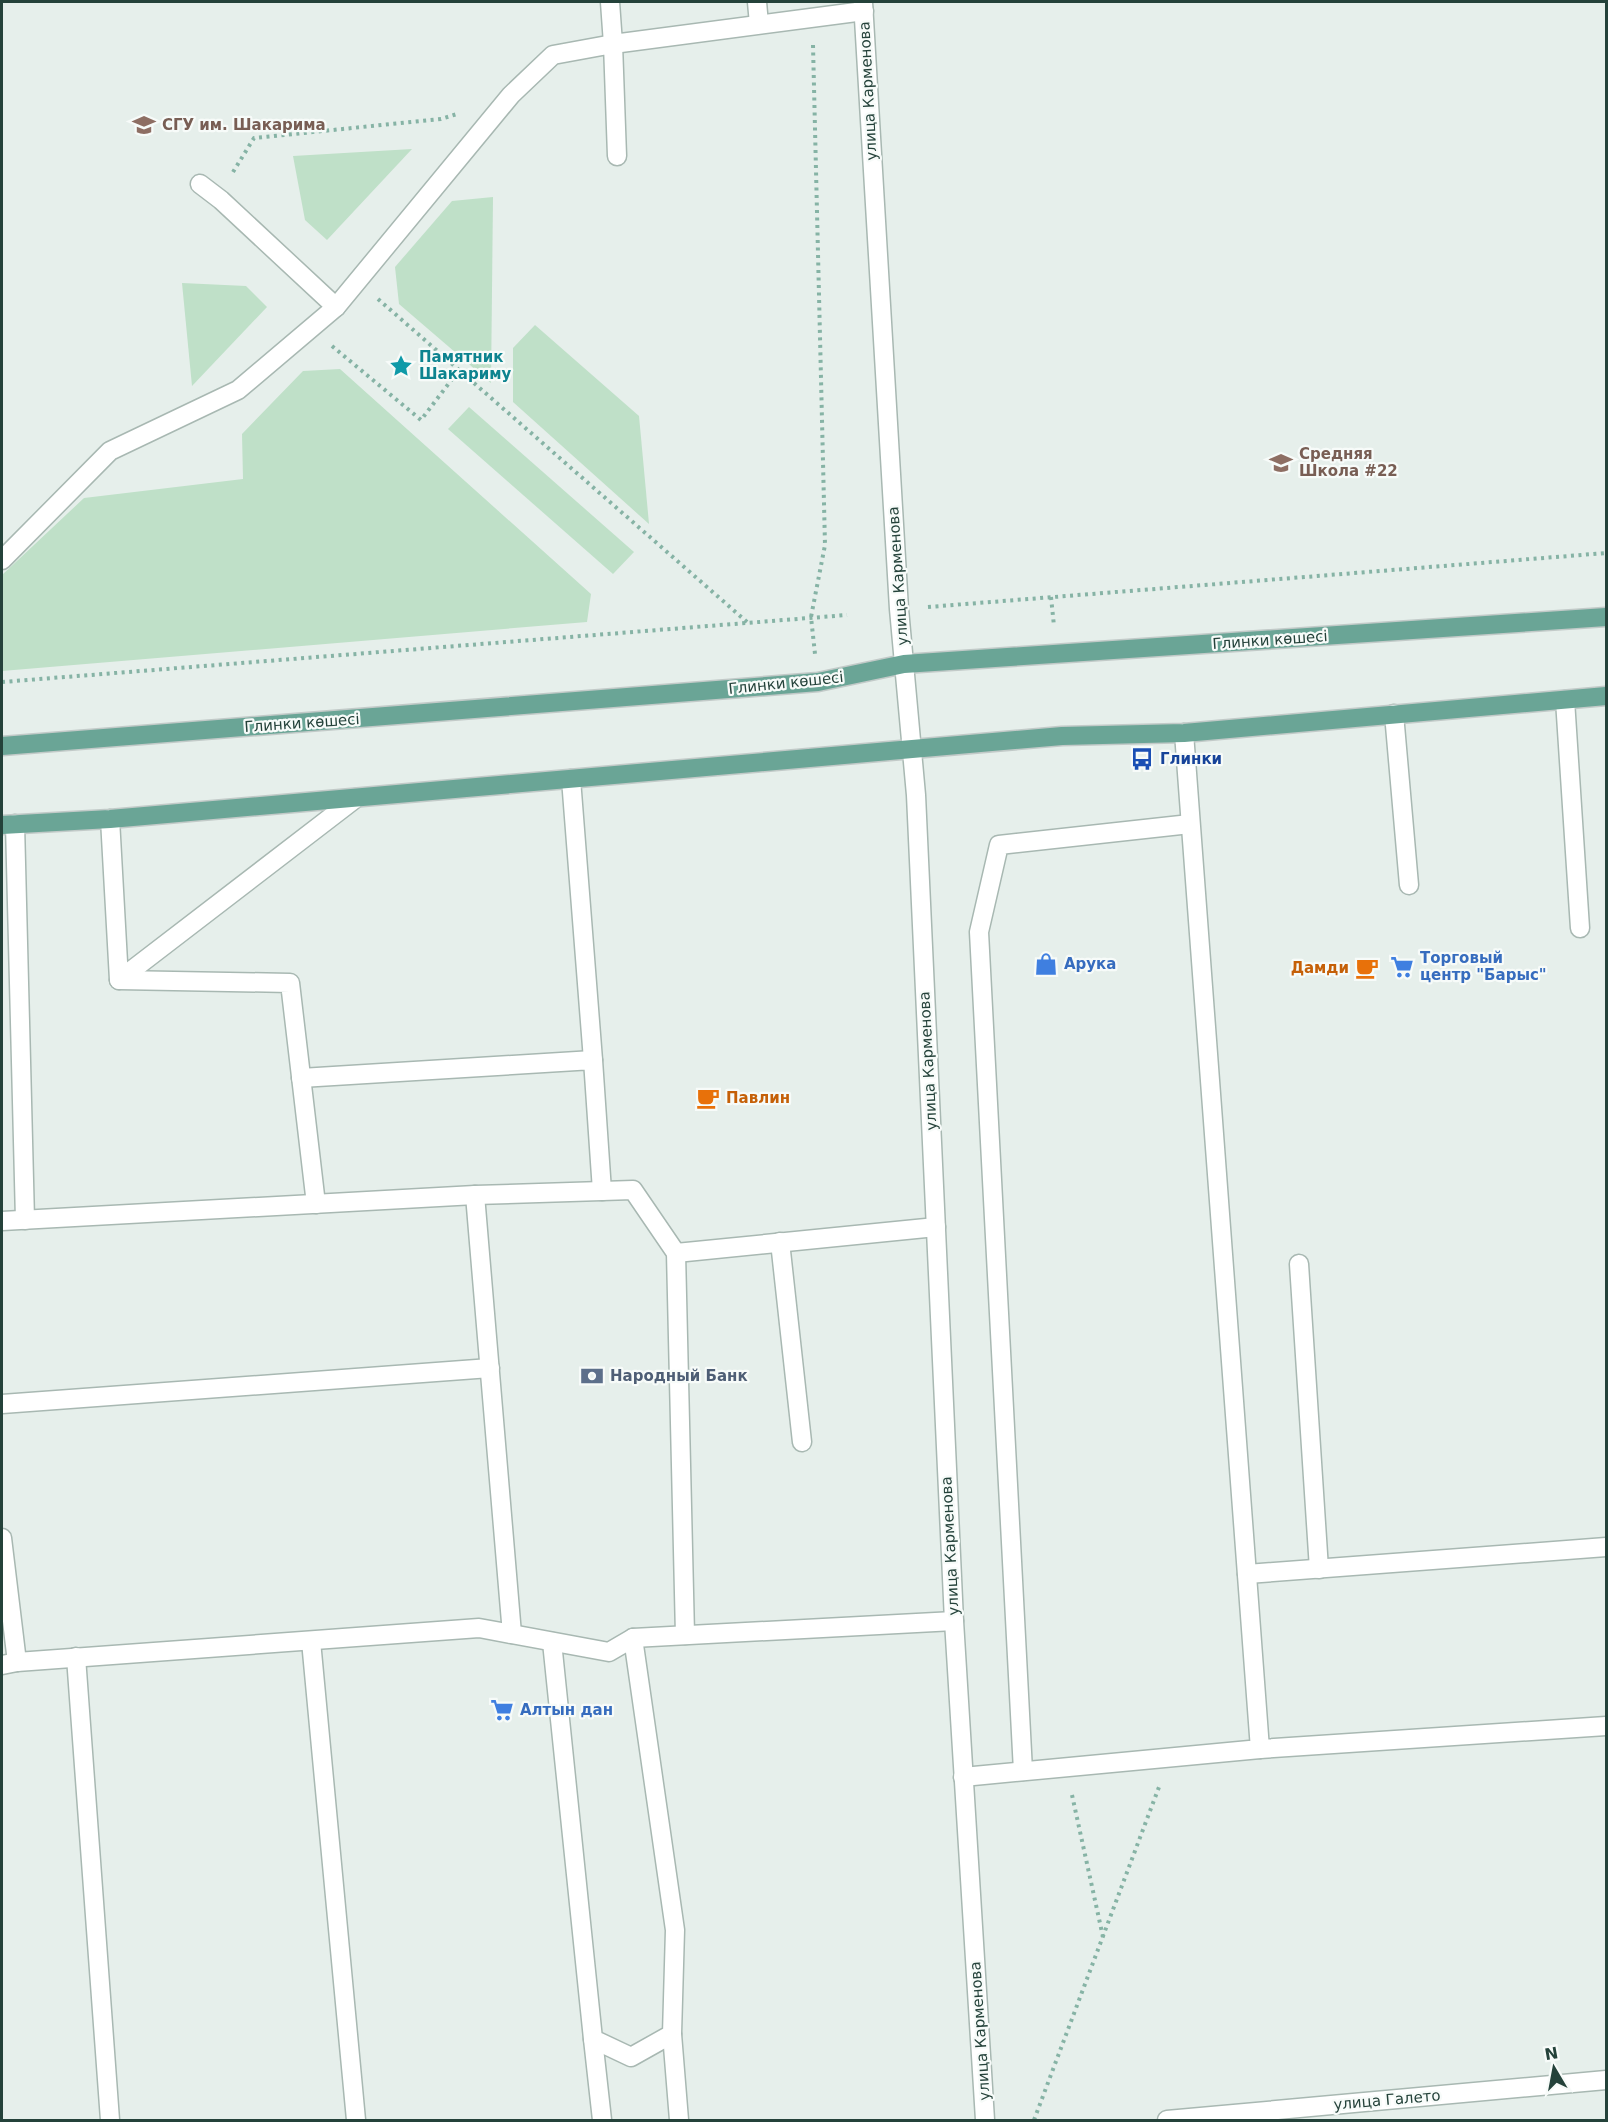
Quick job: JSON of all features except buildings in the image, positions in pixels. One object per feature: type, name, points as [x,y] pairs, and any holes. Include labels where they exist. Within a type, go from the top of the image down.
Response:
[{"type":"main road","name":"Глинки көшесі","points":[[2,746],[818,682],[904,664],[1606,617]]},
{"type":"main road","points":[[8,824],[110,819],[1062,736],[1184,733],[1606,696]]},
{"type":"street","points":[[610,2],[617,156]]},
{"type":"street","points":[[757,2],[759,24]]},
{"type":"street","points":[[2,560],[110,451],[238,390],[336,308],[511,95],[554,55],[612,44],[813,17],[863,6]]},
{"type":"street","name":"улица Карменова","points":[[863,6],[899,597],[916,807],[954,1622],[985,2121]]},
{"type":"street","points":[[200,184],[221,200],[336,308]]},
{"type":"street","points":[[1565,700],[1580,928]]},
{"type":"street","points":[[1394,714],[1409,885]]},
{"type":"street","points":[[1184,733],[1260,1749]]},
{"type":"street","points":[[571,779],[602,1191]]},
{"type":"street","points":[[119,981],[356,798]]},
{"type":"street","points":[[110,819],[119,981]]},
{"type":"street","points":[[8,824],[25,1220]]},
{"type":"street","points":[[1023,1771],[979,932],[999,844],[1190,824]]},
{"type":"street","points":[[119,981],[290,983],[316,1204]]},
{"type":"street","points":[[301,1078],[593,1060]]},
{"type":"street","points":[[2,1221],[475,1195],[633,1190],[676,1252],[685,1635]]},
{"type":"street","points":[[475,1195],[512,1634]]},
{"type":"street","points":[[676,1252],[936,1227]]},
{"type":"street","points":[[780,1242],[802,1442]]},
{"type":"street","points":[[1299,1264],[1319,1569]]},
{"type":"street","points":[[2,1404],[490,1368]]},
{"type":"street","points":[[2,1538],[9,1663],[479,1628],[609,1652],[633,1638],[954,1622]]},
{"type":"street","points":[[1247,1574],[1606,1547]]},
{"type":"street","points":[[633,1638],[675,1930],[672,2034],[679,2121]]},
{"type":"street","points":[[312,1641],[356,2121]]},
{"type":"street","points":[[552,1642],[602,2121]]},
{"type":"street","points":[[76,1658],[110,2121]]},
{"type":"street","points":[[963,1777],[1260,1749],[1606,1726]]},
{"type":"street","points":[[593,2039],[632,2057],[672,2034]]},
{"type":"street","name":"улица Галето","points":[[1167,2121],[1606,2080]]},
{"type":"path","points":[[813,17],[825,545],[811,617],[818,682]]},
{"type":"path","points":[[236,165],[254,138],[441,119],[461,112]]},
{"type":"path","points":[[357,281],[748,623]]},
{"type":"path","points":[[310,329],[421,420],[459,370]]},
{"type":"path","points":[[921,608],[1606,553]]},
{"type":"path","points":[[2,682],[847,615]]},
{"type":"path","points":[[1034,2121],[1170,1758]]},
{"type":"path","points":[[1066,1767],[1103,1938]]},
{"type":"green space","points":[[412,149],[327,240],[305,220],[293,156]]},
{"type":"green space","points":[[493,197],[491,383],[399,304],[395,267],[452,201]]},
{"type":"green space","points":[[182,283],[246,286],[267,307],[192,386]]},
{"type":"green space","points":[[535,325],[639,416],[649,524],[513,402],[513,348]]},
{"type":"green space","points":[[340,369],[591,594],[587,622],[2,671],[2,575],[84,498],[243,479],[242,434],[303,371]]},
{"type":"green space","points":[[469,407],[634,552],[613,574],[448,429]]},
{"type":"place","name":"СГУ им. Шакарима","points":[[144,125]]},
{"type":"place","name":"Памятник Шакариму","points":[[401,366]]},
{"type":"place","name":"Средняя Школа #22","points":[[1281,463]]},
{"type":"place","name":"Глинки","points":[[1142,759]]},
{"type":"place","name":"Арука","points":[[1046,964]]},
{"type":"place","name":"Торговый центр \"Барыс\"","points":[[1402,967]]},
{"type":"place","name":"Дамди","points":[[1367,968]]},
{"type":"place","name":"Павлин","points":[[708,1098]]},
{"type":"place","name":"Народный Банк","points":[[592,1376]]},
{"type":"place","name":"Алтын дан","points":[[502,1710]]}]
